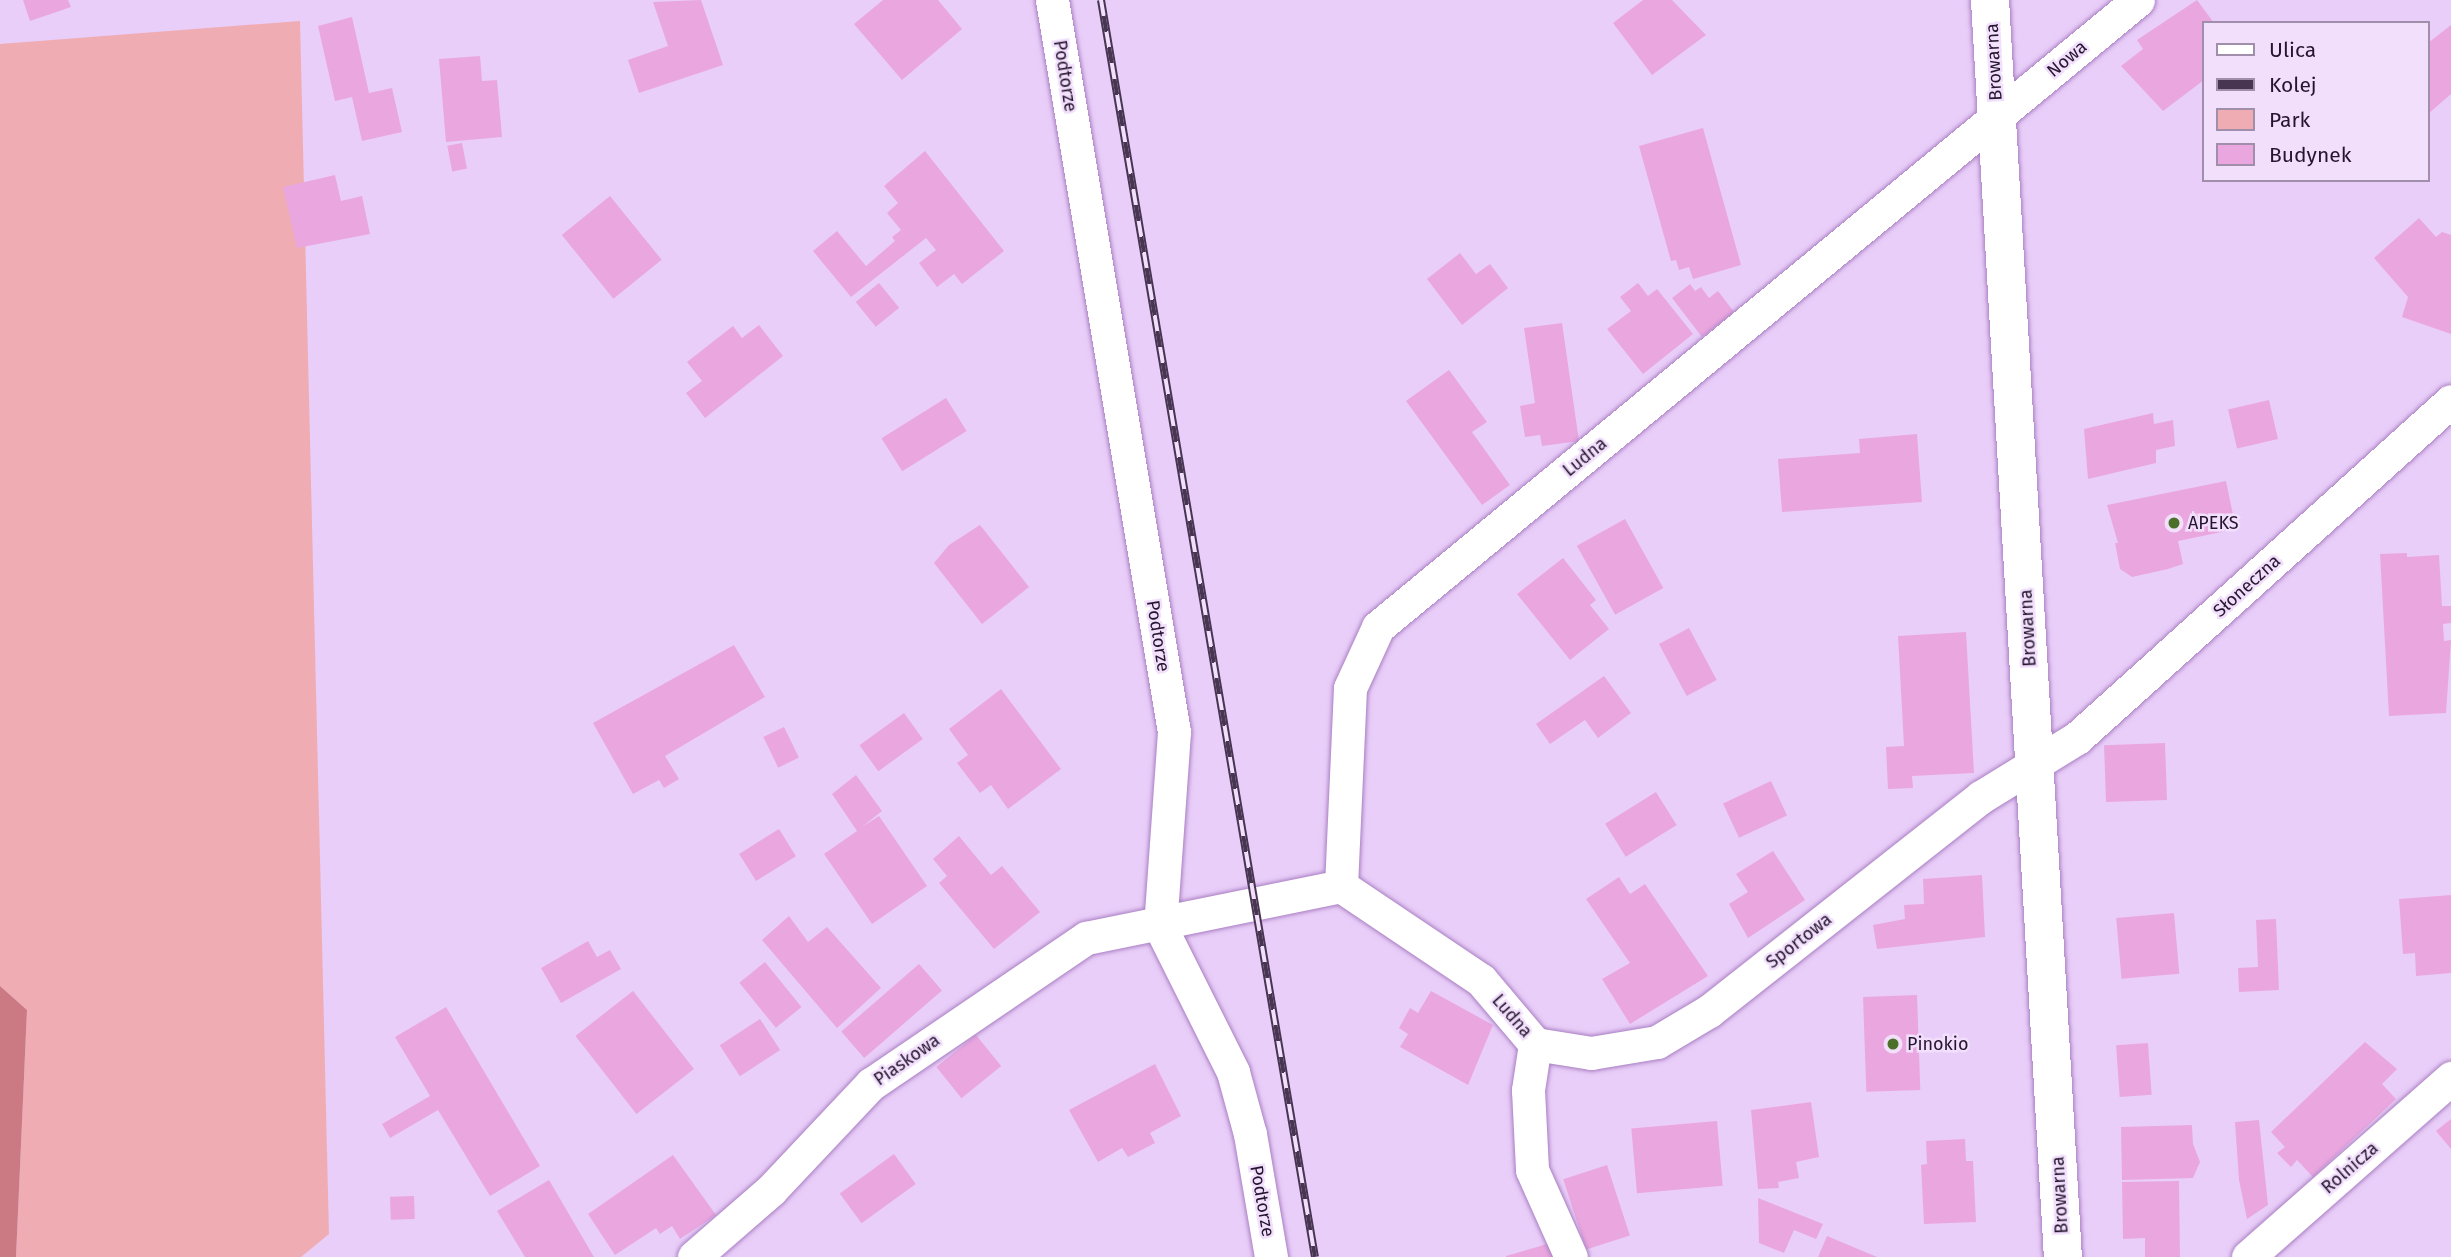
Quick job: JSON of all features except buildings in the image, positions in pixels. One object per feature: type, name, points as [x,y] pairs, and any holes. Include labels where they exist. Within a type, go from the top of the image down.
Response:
[{"type":"street","name":"Podtorze","points":[[1052,0],[1174,732],[1160,926],[1233,1072],[1250,1134],[1272,1257]]},
{"type":"street","name":"Browarna","points":[[1990,0],[2063,1257]]},
{"type":"street","name":"Nowa","points":[[1997,118],[2138,0]]},
{"type":"street","name":"Ludna","points":[[1571,1257],[1532,1170],[1528,1090],[1535,1044],[1481,980],[1341,886],[1350,688],[1378,627],[1997,118]]},
{"type":"street","name":"Słoneczna","points":[[2035,760],[2077,738],[2451,401]]},
{"type":"street","name":"Sportowa","points":[[1535,1044],[1591,1053],[1657,1042],[1709,1011],[2035,760]]},
{"type":"street","points":[[1160,926],[1341,886]]},
{"type":"street","name":"Piaskowa","points":[[694,1257],[771,1190],[871,1084],[1086,938],[1160,926]]},
{"type":"street","name":"Rolnicza","points":[[2248,1257],[2451,1078]]},
{"type":"green space","points":[[300,21],[329,1234],[301,1257],[16,1257],[27,1010],[0,986],[0,44]]},
{"type":"shaded area","points":[[0,986],[27,1010],[16,1257],[0,1257]]},
{"type":"railway","points":[[1101,0],[1315,1257]]},
{"type":"place","name":"APEKS","points":[[2174,523]]},
{"type":"place","name":"Pinokio","points":[[1893,1044]]}]
